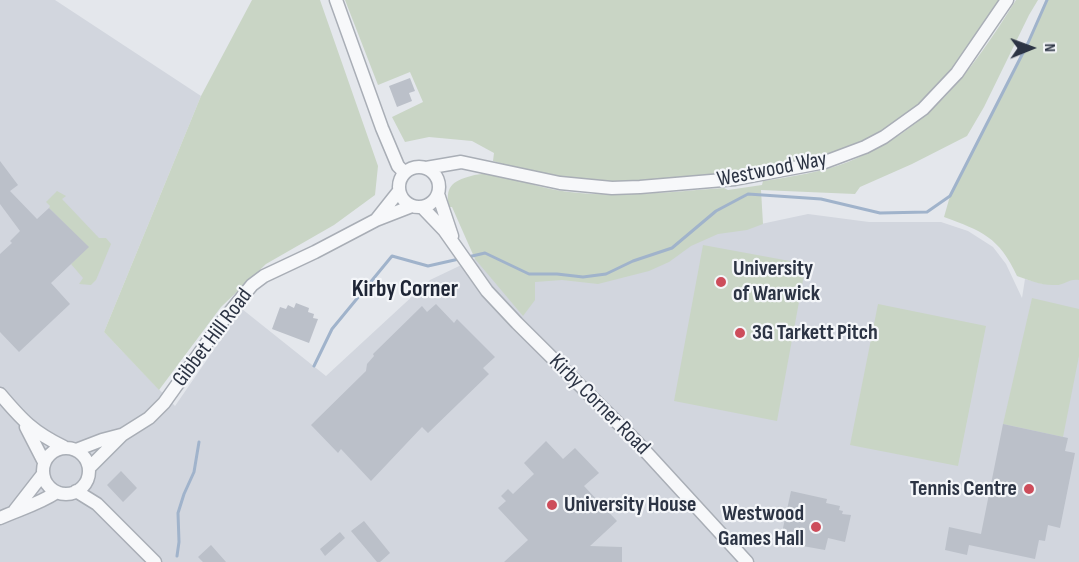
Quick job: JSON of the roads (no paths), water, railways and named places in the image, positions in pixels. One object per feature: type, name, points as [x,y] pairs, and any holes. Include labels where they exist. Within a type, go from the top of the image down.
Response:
[{"type":"street","points":[[336,0],[382,128],[398,166],[404,172]]},
{"type":"street","name":"Westwood Way","points":[[426,168],[449,163],[472,164],[560,183],[621,188],[727,180],[797,169],[825,162],[884,137],[923,109],[957,73],[1007,0]]},
{"type":"street","points":[[439,190],[436,175],[426,168],[416,166],[404,172],[399,184],[402,198],[417,206],[429,204],[439,190],[445,177],[452,171],[472,164]]},
{"type":"street","name":"Kirby Corner Road","points":[[439,190],[456,247]]},
{"type":"street","name":"Gibbet Hill Road","points":[[376,220],[399,191]]},
{"type":"street","name":"Kirby Corner Road","points":[[417,206],[444,230],[487,291],[636,441],[747,562]]},
{"type":"street","name":"Gibbet Hill Road","points":[[89,468],[122,435],[149,418],[164,403],[221,323],[252,285],[264,276],[376,220],[417,206]]},
{"type":"street","points":[[0,394],[41,436],[84,456],[89,468],[87,481],[97,504]]},
{"type":"street","points":[[23,420],[49,486],[57,492],[69,494],[87,481]]},
{"type":"street","name":"Gibbet Hill Road","points":[[70,448],[122,435]]},
{"type":"street","points":[[15,510],[51,452],[70,448]]},
{"type":"street","points":[[76,491],[97,504],[155,562]]},
{"type":"street","points":[[0,518],[15,510],[38,504],[57,492]]},
{"type":"waterway","points":[[468,257],[485,253],[529,274],[583,277],[606,274],[633,261],[672,248],[716,211],[748,194],[821,199],[880,213],[927,212],[950,196],[1028,43],[1047,0]]},
{"type":"waterway","points":[[314,366],[332,329],[392,256],[428,266],[459,259]]},
{"type":"waterway","points":[[177,556],[178,513],[194,472],[199,442]]},
{"type":"place","name":"University of Warwick","points":[[721,282]]},
{"type":"place","name":"3G Tarkett Pitch","points":[[740,333]]},
{"type":"place","name":"Tennis Centre","points":[[1029,489]]},
{"type":"place","name":"University House","points":[[552,505]]},
{"type":"place","name":"Westwood Games Hall","points":[[816,527]]},
{"type":"district","name":"Kirby Corner","points":[[405,290]]}]
